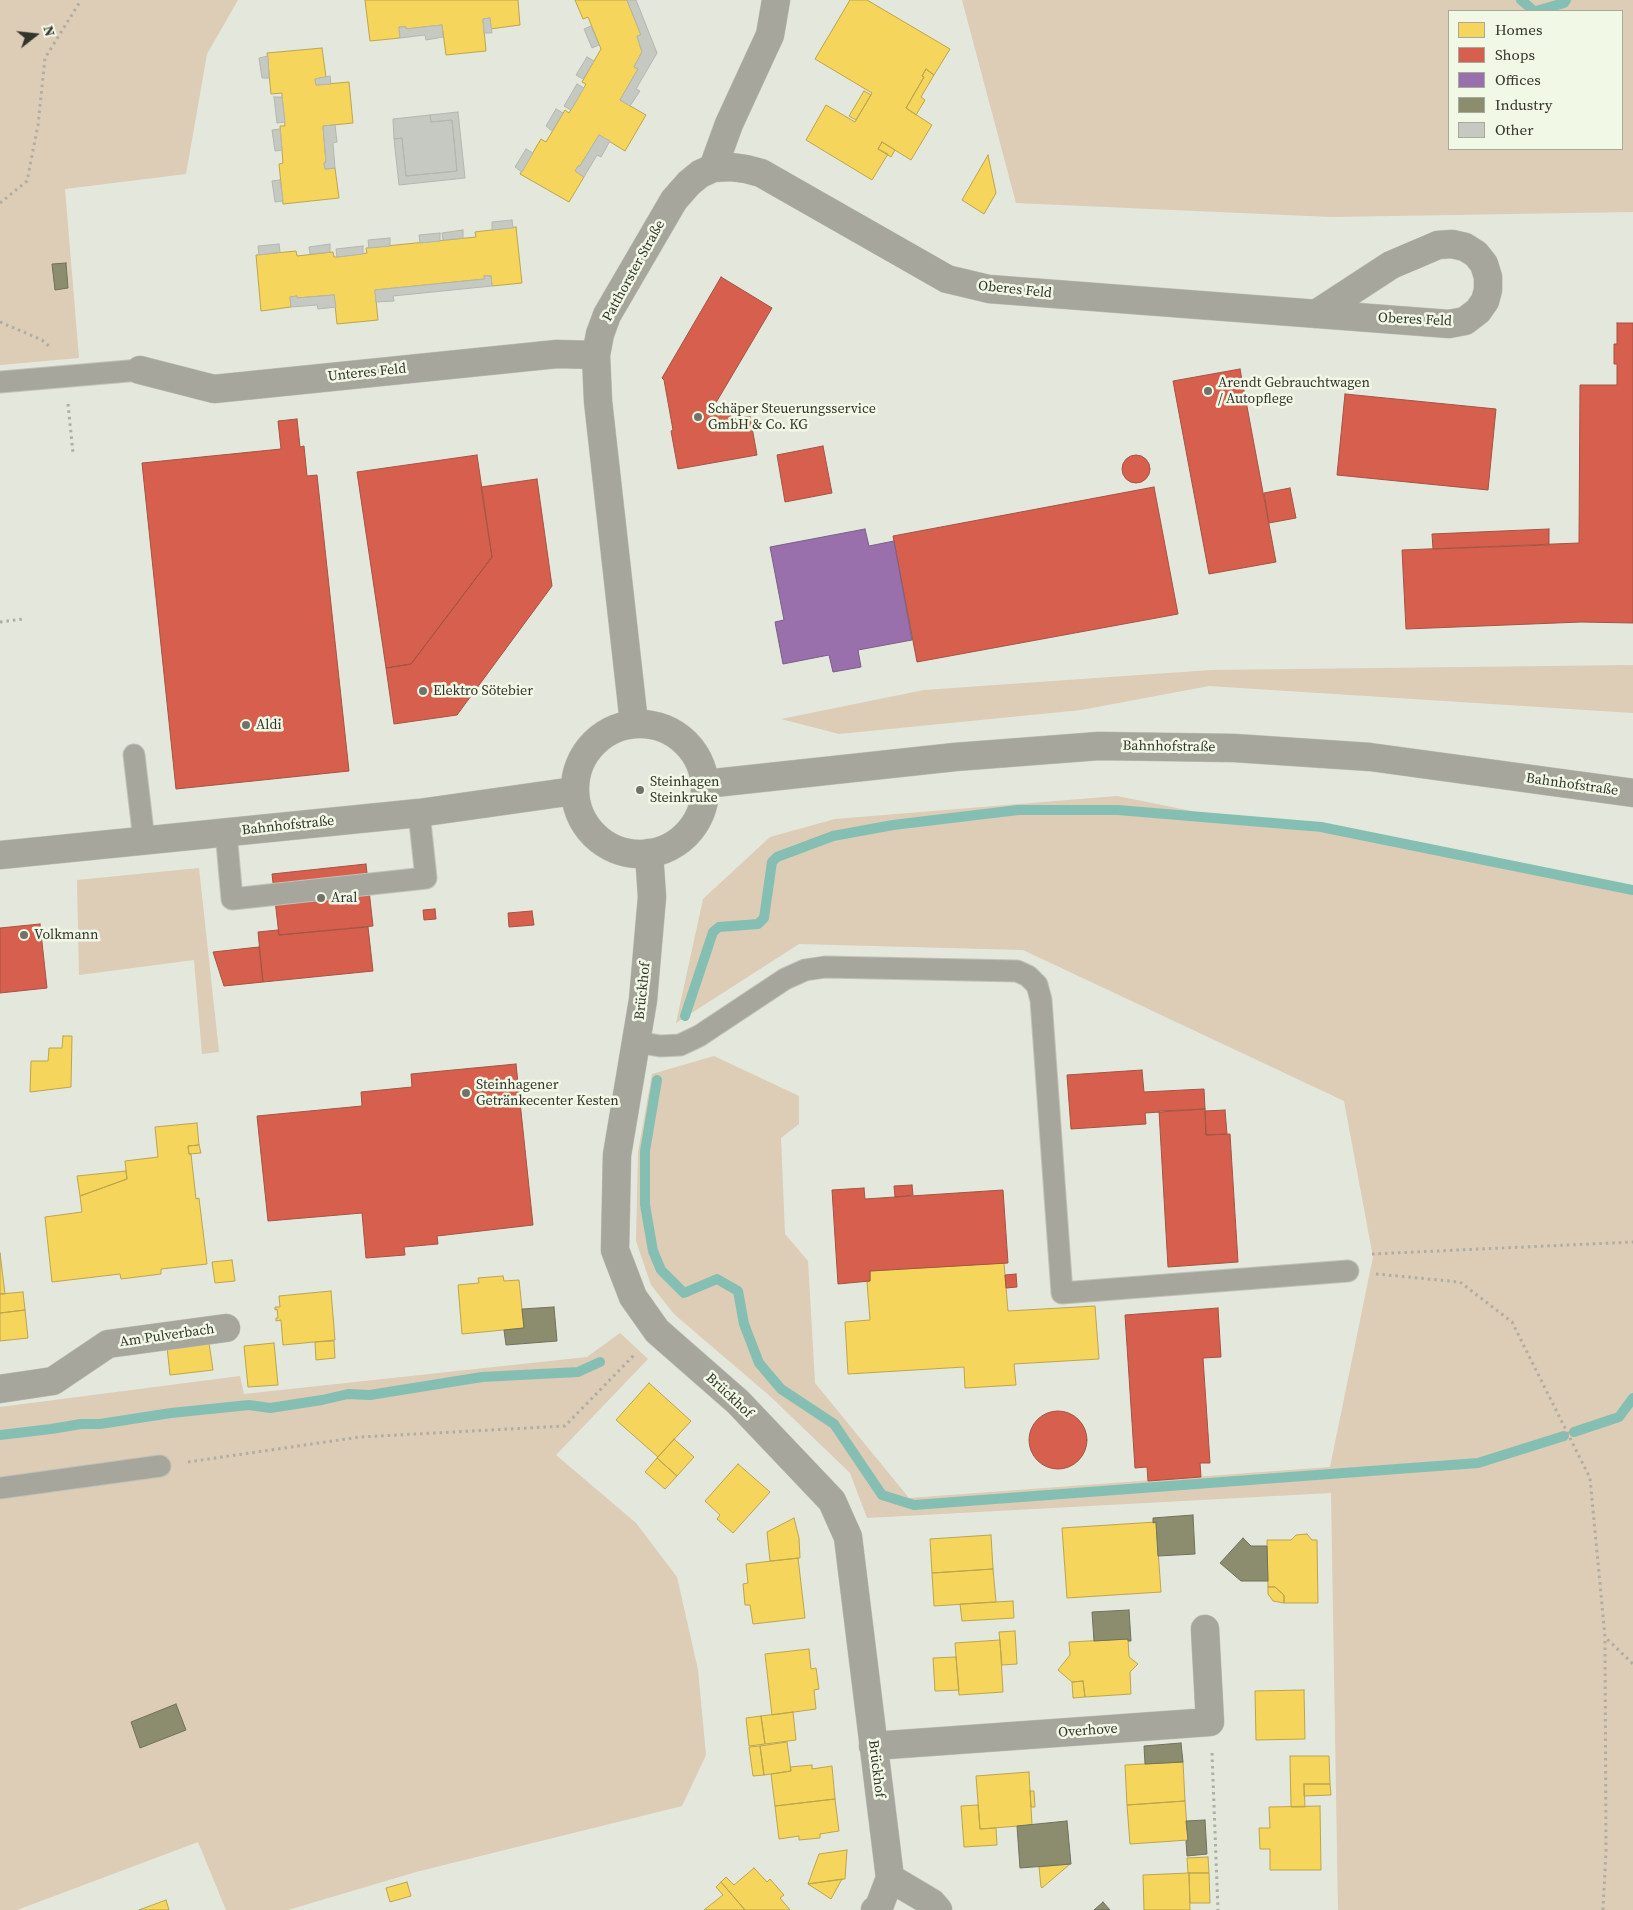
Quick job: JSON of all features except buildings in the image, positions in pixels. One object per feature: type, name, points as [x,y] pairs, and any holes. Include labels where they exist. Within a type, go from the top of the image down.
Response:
[{"type":"street","points":[[713,168],[729,124],[770,35],[776,0]]},
{"type":"street","name":"Oberes Feld","points":[[713,168],[731,167],[761,173],[947,279],[989,289],[1316,314],[1449,324],[1464,321],[1478,311],[1485,301],[1488,290],[1488,277],[1484,264],[1476,254],[1465,247],[1452,244],[1438,245],[1391,265],[1316,314]]},
{"type":"street","name":"Patthorster Straße","points":[[634,723],[598,401],[596,354],[600,334],[607,315],[674,200],[689,183],[700,174],[713,168]]},
{"type":"street","name":"Unteres Feld","points":[[140,370],[214,389],[557,354],[596,354]]},
{"type":"street","points":[[634,723],[655,725],[673,733],[689,746],[700,764],[705,784],[700,812],[684,837],[668,848],[650,854],[627,853],[607,845],[596,836],[590,831],[579,812],[574,791],[576,771],[585,753],[598,738],[615,728],[634,723]]},
{"type":"street","name":"Bahnhofstraße","points":[[705,784],[955,757],[1099,746],[1234,748],[1370,757],[1633,794]]},
{"type":"street","name":"Bahnhofstraße","points":[[0,855],[419,813],[574,791]]},
{"type":"street","name":"Brückhof","points":[[650,854],[652,897],[644,1000],[617,1155],[615,1250],[633,1296],[657,1331],[738,1402],[832,1501],[848,1537],[872,1746],[890,1878]]},
{"type":"street","name":"Am Pulverbach","points":[[0,1389],[53,1381],[108,1344],[226,1328]]},
{"type":"street","points":[[1205,1629],[1210,1722]]},
{"type":"street","name":"Overhove","points":[[872,1746],[1210,1722]]},
{"type":"street","points":[[875,1910],[890,1878],[932,1903],[938,1910]]},
{"type":"lane","points":[[0,382],[140,370]]},
{"type":"lane","points":[[134,755],[144,840]]},
{"type":"lane","points":[[226,832],[232,899],[426,878],[419,813]]},
{"type":"lane","points":[[637,1042],[660,1046],[680,1044],[699,1036],[785,979],[805,970],[825,967],[1017,971],[1028,976],[1037,986],[1041,1000],[1062,1293],[1348,1271]]},
{"type":"lane","points":[[0,1488],[160,1466]]},
{"type":"path","points":[[0,203],[28,181],[38,125],[45,58],[80,0]]},
{"type":"path","points":[[0,322],[42,340],[55,352],[64,376],[73,453]]},
{"type":"path","points":[[0,622],[23,619]]},
{"type":"path","points":[[1348,1271],[1366,1254],[1633,1242]]},
{"type":"path","points":[[1348,1271],[1460,1282],[1512,1322],[1590,1478],[1605,1637],[1606,1851],[1603,1910]]},
{"type":"path","points":[[160,1466],[360,1437],[565,1426],[657,1331]]},
{"type":"path","points":[[1605,1637],[1633,1664]]},
{"type":"path","points":[[1210,1722],[1218,1910]]},
{"type":"shaded area","points":[[0,0],[238,0],[207,54],[186,174],[65,189],[79,358],[0,365]]},
{"type":"shaded area","points":[[962,0],[1633,0],[1633,212],[1331,217],[1016,203]]},
{"type":"shaded area","points":[[1633,665],[1633,713],[1209,686],[1081,710],[839,734],[781,719],[924,690],[1211,670]]},
{"type":"shaded area","points":[[1117,796],[1276,828],[1331,833],[1633,890],[1633,1910],[1338,1910],[1331,1493],[867,1518],[850,1473],[771,1397],[674,1314],[651,1285],[636,1241],[638,1152],[652,1074],[714,1056],[799,1096],[799,1124],[781,1138],[785,1234],[808,1261],[815,1383],[909,1498],[1330,1467],[1373,1257],[1344,1101],[1023,950],[799,944],[676,1023],[703,899],[770,837],[835,819]]},
{"type":"shaded area","points":[[199,868],[219,1052],[202,1054],[194,960],[79,975],[77,880]]},
{"type":"shaded area","points":[[620,1333],[648,1359],[556,1455],[636,1523],[677,1577],[698,1670],[706,1755],[682,1806],[416,1872],[288,1910],[226,1910],[198,1842],[17,1910],[0,1910],[0,1407],[240,1376],[244,1394],[587,1357]]},
{"type":"waterway","points":[[1521,0],[1533,10]]},
{"type":"waterway","points":[[1540,10],[1564,3],[1566,0]]},
{"type":"waterway","points":[[685,1016],[713,932],[719,927],[758,924],[764,918],[772,862],[777,857],[833,836],[893,825],[1018,810],[1118,810],[1321,827],[1633,890]]},
{"type":"waterway","points":[[657,1080],[645,1151],[645,1205],[653,1251],[661,1270],[684,1293],[717,1279],[738,1291],[744,1324],[759,1363],[781,1389],[834,1424],[882,1495],[914,1505],[1478,1463],[1564,1436]]},
{"type":"waterway","points":[[0,1435],[249,1405],[270,1408],[348,1394],[370,1395],[482,1377],[578,1372],[600,1362]]},
{"type":"waterway","points":[[1574,1432],[1619,1417],[1633,1398]]},
{"type":"place","name":"Arendt Gebrauchtwagen / Autopflege","points":[[1208,391]]},
{"type":"place","name":"Schäper Steuerungsservice GmbH & Co. KG","points":[[698,417]]},
{"type":"place","name":"Elektro Sötebier","points":[[423,691]]},
{"type":"place","name":"Aldi","points":[[246,725]]},
{"type":"place","name":"Steinhagen Steinkruke","points":[[640,790]]},
{"type":"place","name":"Aral","points":[[321,898]]},
{"type":"place","name":"Volkmann","points":[[24,935]]},
{"type":"place","name":"Steinhagener Getränkecenter Kesten","points":[[466,1093]]}]
